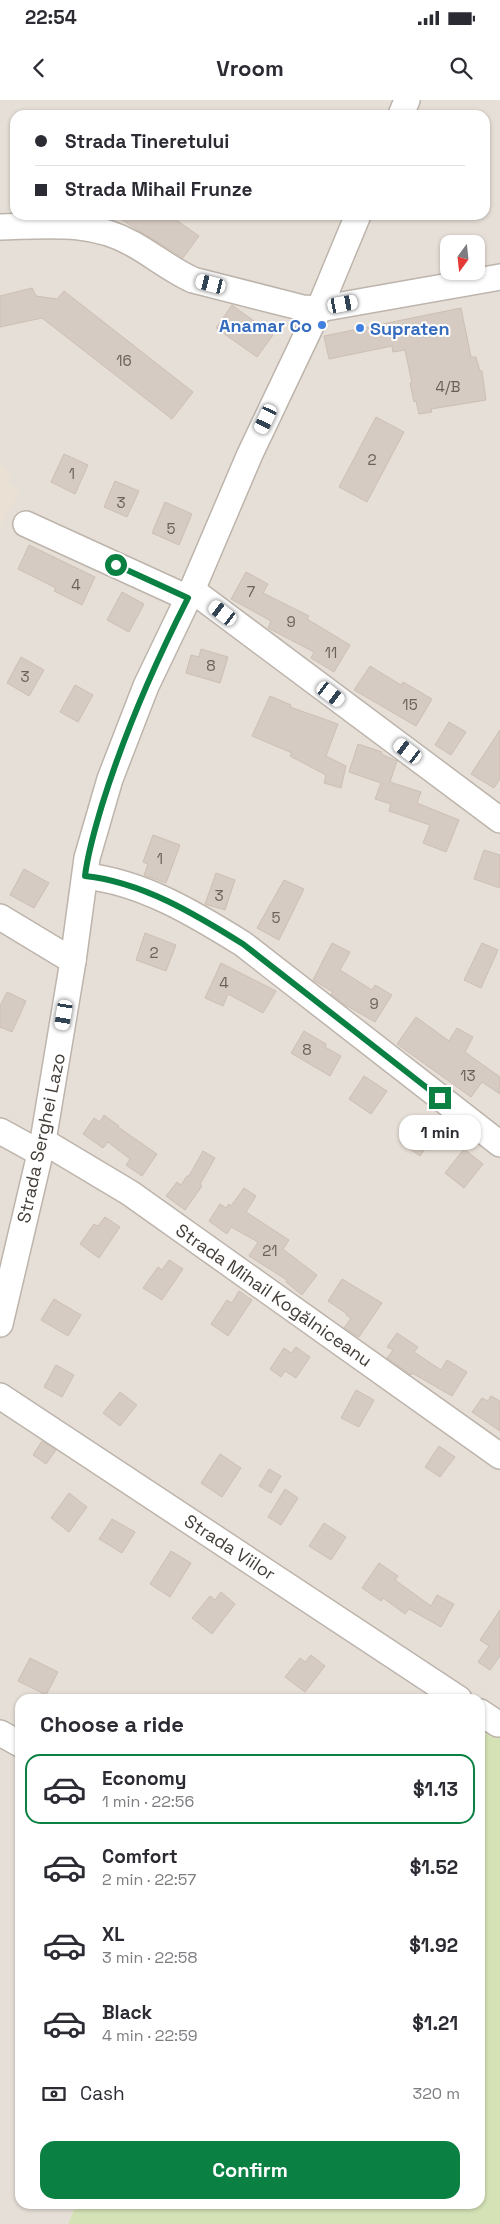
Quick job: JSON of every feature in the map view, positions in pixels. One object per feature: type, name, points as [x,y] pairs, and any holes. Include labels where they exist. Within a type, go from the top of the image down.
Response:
[{"type":"street","name":"Strada Serghei Lazo","points":[[0,1324],[41,1147],[73,961],[87,858],[119,754],[146,686],[190,594],[246,463],[319,309],[356,220]]},
{"type":"street","points":[[0,227],[66,225],[90,227],[132,243],[181,275],[192,280],[303,308],[319,309],[500,278]]},
{"type":"street","points":[[26,524],[190,594],[500,820]]},
{"type":"street","points":[[85,876],[108,878],[140,889],[188,912],[236,939],[500,1144]]},
{"type":"street","points":[[0,917],[73,961]]},
{"type":"street","name":"Strada Mihail Kogălniceanu","points":[[0,1131],[41,1147],[130,1192],[500,1456]]},
{"type":"street","name":"Strada Viilor","points":[[0,1396],[452,1694]]},
{"type":"street","points":[[0,1732],[15,1741]]},
{"type":"shaded area","points":[[0,100],[500,100],[500,1731],[485,1722],[485,1694],[15,1694],[15,2209],[74,2209],[68,2224],[0,2224]]},
{"type":"shaded area","points":[[0,464],[12,473],[6,482],[20,492],[0,527]]},
{"type":"green space","points":[[485,1722],[500,1731],[500,2224],[68,2224],[74,2209],[485,2209]]},
{"type":"building","points":[[122,220],[176,220],[199,236],[183,258]]},
{"type":"building","points":[[32,288],[36,296],[57,299],[64,291],[193,392],[172,419],[42,318],[0,327],[0,296]]},
{"type":"building","points":[[232,305],[273,335],[257,357],[216,328]]},
{"type":"building","points":[[461,308],[471,357],[476,357],[480,371],[482,371],[486,400],[431,409],[432,412],[419,414],[416,401],[414,402],[405,350],[393,352],[392,346],[329,359],[324,336]]},
{"type":"building","points":[[376,417],[404,432],[367,502],[339,487]]},
{"type":"building","points":[[64,454],[88,465],[75,494],[51,482]]},
{"type":"building","points":[[115,481],[139,491],[127,517],[104,507]]},
{"type":"building","points":[[165,502],[192,514],[179,545],[152,533]]},
{"type":"building","points":[[29,545],[95,577],[82,605],[54,591],[56,588],[18,569]]},
{"type":"building","points":[[246,572],[268,584],[263,593],[309,616],[307,619],[350,645],[334,672],[311,658],[314,652],[268,628],[271,621],[231,599]]},
{"type":"building","points":[[122,592],[144,604],[129,632],[107,620]]},
{"type":"building","points":[[201,649],[228,657],[220,683],[186,673],[191,655],[199,657]]},
{"type":"building","points":[[21,657],[44,670],[29,696],[7,683]]},
{"type":"building","points":[[370,666],[401,685],[403,682],[432,699],[416,726],[354,690]]},
{"type":"building","points":[[75,685],[93,695],[78,722],[60,712]]},
{"type":"building","points":[[270,696],[291,705],[290,707],[338,724],[326,756],[346,766],[341,788],[324,783],[326,775],[290,756],[292,753],[252,736]]},
{"type":"building","points":[[449,722],[466,732],[451,755],[435,745]]},
{"type":"building","points":[[500,730],[500,779],[494,788],[471,774]]},
{"type":"building","points":[[358,744],[382,752],[381,754],[397,761],[390,782],[421,792],[417,803],[459,820],[446,852],[423,843],[430,825],[389,811],[391,804],[375,799],[381,783],[349,772]]},
{"type":"building","points":[[153,835],[180,845],[166,883],[144,875],[148,864],[143,862]]},
{"type":"building","points":[[484,850],[500,855],[500,888],[474,879]]},
{"type":"building","points":[[24,869],[49,883],[34,908],[10,895]]},
{"type":"building","points":[[216,873],[235,880],[225,910],[205,904]]},
{"type":"building","points":[[284,880],[304,889],[279,940],[257,928]]},
{"type":"building","points":[[145,933],[176,945],[166,971],[136,960]]},
{"type":"building","points":[[332,943],[350,952],[340,970],[372,990],[375,985],[392,995],[375,1022],[342,1003],[331,994],[333,992],[313,980]]},
{"type":"building","points":[[482,943],[498,950],[481,988],[464,980]]},
{"type":"building","points":[[221,963],[276,991],[263,1013],[228,994],[223,1006],[205,998]]},
{"type":"building","points":[[7,992],[26,1001],[12,1032],[0,1027],[0,1006]]},
{"type":"building","points":[[416,1017],[449,1041],[457,1028],[473,1037],[465,1052],[500,1077],[500,1094],[482,1082],[471,1097],[397,1044]]},
{"type":"building","points":[[304,1031],[326,1044],[325,1047],[341,1056],[330,1076],[291,1053]]},
{"type":"building","points":[[364,1076],[387,1091],[371,1114],[349,1099]]},
{"type":"building","points":[[104,1115],[157,1154],[142,1176],[126,1165],[130,1159],[108,1142],[103,1148],[83,1134],[94,1118],[100,1122]]},
{"type":"building","points":[[418,1116],[438,1131],[420,1156],[400,1142]]},
{"type":"building","points":[[464,1149],[483,1164],[464,1188],[445,1173]]},
{"type":"building","points":[[203,1151],[215,1158],[200,1184],[202,1186],[185,1210],[166,1196],[177,1182],[181,1185],[189,1176]]},
{"type":"building","points":[[244,1188],[256,1196],[246,1212],[289,1240],[283,1249],[317,1275],[302,1295],[286,1282],[287,1280],[249,1256],[258,1242],[231,1227],[227,1234],[209,1221],[220,1204],[226,1208],[229,1204],[231,1206]]},
{"type":"building","points":[[105,1217],[120,1227],[99,1258],[80,1244],[94,1224],[98,1226]]},
{"type":"building","points":[[169,1260],[183,1269],[162,1300],[143,1288],[158,1267],[162,1270]]},
{"type":"building","points":[[342,1279],[382,1303],[359,1337],[344,1328],[351,1318],[328,1301]]},
{"type":"building","points":[[239,1291],[252,1300],[228,1336],[211,1324],[227,1300],[232,1303]]},
{"type":"building","points":[[54,1299],[81,1315],[68,1336],[41,1320]]},
{"type":"building","points":[[397,1333],[418,1347],[414,1352],[441,1370],[447,1360],[467,1372],[452,1396],[412,1373],[411,1375],[387,1358],[393,1350],[387,1347]]},
{"type":"building","points":[[296,1347],[310,1357],[296,1378],[285,1371],[281,1377],[270,1369],[284,1348],[291,1353]]},
{"type":"building","points":[[56,1365],[74,1375],[62,1397],[44,1387]]},
{"type":"building","points":[[356,1390],[374,1400],[359,1427],[341,1418]]},
{"type":"building","points":[[120,1392],[137,1405],[120,1426],[103,1413]]},
{"type":"building","points":[[491,1396],[500,1401],[500,1431],[472,1412],[482,1398],[488,1401]]},
{"type":"building","points":[[42,1441],[56,1450],[46,1464],[33,1455]]},
{"type":"building","points":[[439,1446],[455,1457],[440,1477],[425,1467]]},
{"type":"building","points":[[220,1454],[241,1468],[222,1497],[201,1483]]},
{"type":"building","points":[[269,1469],[281,1476],[271,1493],[259,1486]]},
{"type":"building","points":[[285,1489],[298,1498],[281,1525],[268,1517]]},
{"type":"building","points":[[69,1493],[87,1507],[69,1532],[51,1518]]},
{"type":"building","points":[[112,1519],[135,1532],[122,1553],[99,1539]]},
{"type":"building","points":[[324,1523],[346,1537],[331,1560],[309,1546]]},
{"type":"building","points":[[171,1551],[191,1563],[170,1597],[150,1584]]},
{"type":"building","points":[[379,1563],[398,1576],[395,1580],[431,1606],[437,1595],[454,1604],[441,1627],[409,1609],[405,1614],[383,1598],[381,1601],[362,1588]]},
{"type":"building","points":[[221,1592],[235,1604],[212,1634],[192,1618],[210,1596],[215,1600]]},
{"type":"building","points":[[500,1610],[500,1656],[490,1670],[478,1662],[489,1646],[480,1640]]},
{"type":"building","points":[[311,1655],[325,1666],[305,1692],[285,1677],[300,1658],[305,1662]]},
{"type":"building","points":[[30,1658],[58,1672],[47,1694],[18,1681]]},
{"type":"place","name":"Anamar Co","points":[[322,325]]},
{"type":"place","name":"Supraten","points":[[360,328]]},
{"type":"route","points":[[116,565],[188,598],[146,686],[122,745],[87,858],[85,876],[108,878],[140,889],[213,925],[243,944],[440,1098]]}]
